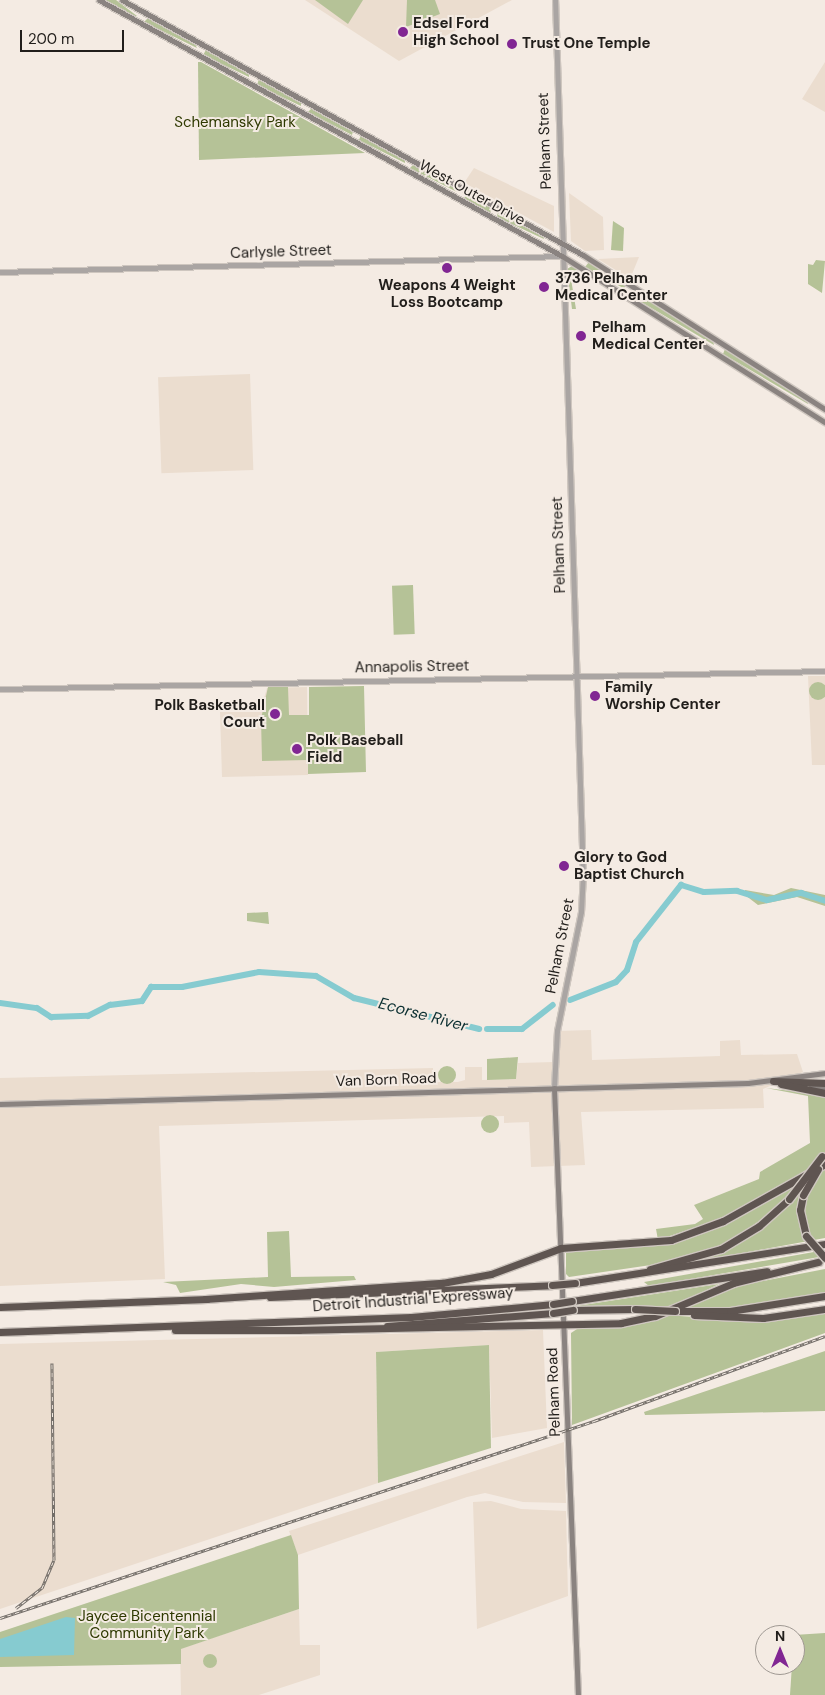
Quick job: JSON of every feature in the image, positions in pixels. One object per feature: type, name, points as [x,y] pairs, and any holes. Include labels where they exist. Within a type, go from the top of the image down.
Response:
[{"type":"highway","points":[[777,1082],[825,1083]]},
{"type":"highway","points":[[777,1082],[825,1093]]},
{"type":"highway","points":[[578,1282],[704,1256],[760,1226],[789,1199],[825,1152]]},
{"type":"highway","points":[[133,1328],[295,1330],[564,1326],[642,1319],[733,1283],[823,1261],[803,1231],[800,1210],[805,1190],[825,1159]]},
{"type":"highway","points":[[205,1299],[460,1281],[561,1248],[632,1246],[683,1237],[723,1221],[825,1164]]},
{"type":"highway","name":"Detroit Industrial Expressway","points":[[0,1306],[552,1285],[825,1244]]},
{"type":"highway","name":"Detroit Industrial Expressway","points":[[0,1332],[411,1317],[572,1302],[823,1261]]},
{"type":"highway","points":[[676,1311],[730,1311],[825,1296]]},
{"type":"highway","points":[[295,1330],[573,1310],[635,1308],[746,1319],[825,1309]]},
{"type":"main road","name":"West Outer Drive","points":[[99,0],[562,256],[825,422]]},
{"type":"main road","name":"West Outer Drive","points":[[122,0],[546,234],[825,409]]},
{"type":"main road","points":[[302,113],[307,102]]},
{"type":"main road","points":[[490,217],[496,207]]},
{"type":"main road","points":[[540,244],[546,234]]},
{"type":"main road","points":[[581,268],[588,259]]},
{"type":"main road","name":"Van Born Road","points":[[0,1104],[777,1082],[825,1073]]},
{"type":"main road","points":[[777,1082],[825,1088]]},
{"type":"main road","name":"Pelham Road","points":[[554,1088],[578,1695]]},
{"type":"street","name":"Pelham Street","points":[[554,0],[582,897],[557,1030],[554,1088]]},
{"type":"street","name":"Carlysle Street","points":[[0,272],[562,256]]},
{"type":"street","name":"Annapolis Street","points":[[0,689],[825,671]]},
{"type":"shaded area","name":"Edsel Ford High School","points":[[305,0],[512,0],[399,61]]},
{"type":"shaded area","points":[[825,62],[825,112],[802,99]]},
{"type":"shaded area","points":[[474,168],[554,206],[554,232],[464,183]]},
{"type":"shaded area","points":[[569,193],[603,217],[604,250],[585,251],[571,241]]},
{"type":"shaded area","points":[[639,257],[630,279],[598,259]]},
{"type":"shaded area","points":[[250,374],[253,470],[161,473],[158,377]]},
{"type":"shaded area","points":[[808,676],[825,676],[825,765],[812,765]]},
{"type":"shaded area","points":[[307,687],[308,775],[222,777],[220,712],[260,712],[267,688]]},
{"type":"shaded area","points":[[591,1030],[592,1060],[720,1056],[720,1041],[740,1040],[741,1055],[797,1054],[803,1072],[763,1089],[764,1108],[581,1112],[585,1165],[531,1167],[529,1122],[504,1123],[504,1116],[159,1126],[165,1279],[0,1286],[0,1078],[433,1068],[433,1082],[458,1082],[465,1080],[465,1067],[482,1067],[482,1080],[516,1079],[518,1063],[554,1062],[557,1031]]},
{"type":"shaded area","points":[[543,1330],[547,1428],[492,1438],[489,1345],[376,1352],[378,1483],[0,1609],[0,1344]]},
{"type":"shaded area","points":[[564,1442],[566,1503],[523,1502],[485,1493],[467,1497],[298,1555],[289,1531]]},
{"type":"shaded area","points":[[491,1501],[521,1509],[566,1511],[568,1596],[477,1629],[473,1502]]},
{"type":"shaded area","points":[[299,1609],[300,1645],[320,1645],[320,1675],[259,1695],[181,1695],[180,1649]]},
{"type":"green space","points":[[105,0],[116,0],[137,16],[134,17]]},
{"type":"green space","points":[[315,0],[363,0],[348,24]]},
{"type":"green space","points":[[407,0],[435,0],[440,14],[406,27]]},
{"type":"green space","points":[[148,18],[195,44],[197,48],[144,22]]},
{"type":"green space","points":[[206,50],[249,74],[249,77],[203,55]]},
{"type":"green space","name":"Schemansky Park","points":[[198,62],[201,62],[365,153],[199,160]]},
{"type":"green space","points":[[259,79],[301,103],[301,106],[257,85]]},
{"type":"green space","points":[[312,108],[353,131],[352,135],[308,112]]},
{"type":"green space","points":[[361,135],[405,160],[405,163],[359,140]]},
{"type":"green space","points":[[413,165],[455,187],[457,192],[410,168]]},
{"type":"green space","points":[[466,193],[492,208],[490,213],[464,199]]},
{"type":"green space","points":[[498,211],[543,235],[544,239],[497,217]]},
{"type":"green space","points":[[613,221],[624,228],[623,251],[611,250]]},
{"type":"green space","points":[[816,260],[825,261],[822,293],[808,284],[808,264],[813,265]]},
{"type":"green space","points":[[589,262],[625,285],[625,289],[585,267]]},
{"type":"green space","points":[[572,266],[587,275],[584,281],[581,275],[571,279],[576,309],[572,309],[567,269]]},
{"type":"green space","points":[[634,291],[713,341],[714,345],[631,296]]},
{"type":"green space","points":[[725,349],[807,400],[808,404],[723,354]]},
{"type":"green space","points":[[413,585],[415,634],[394,635],[392,586]]},
{"type":"green space","points":[[818,682],[824,685],[827,691],[824,697],[818,700],[812,697],[809,691],[812,685]]},
{"type":"green space","points":[[364,686],[366,772],[308,774],[308,760],[262,761],[261,719],[268,687],[288,687],[289,715],[309,715],[309,687]]},
{"type":"green space","points":[[791,888],[825,895],[825,906],[797,897],[758,905],[745,895],[745,890],[774,895]]},
{"type":"green space","points":[[268,912],[269,924],[247,921],[247,913]]},
{"type":"green space","points":[[518,1057],[516,1079],[487,1080],[487,1059]]},
{"type":"green space","points":[[447,1066],[453,1069],[456,1075],[453,1081],[447,1084],[441,1081],[438,1075],[441,1069]]},
{"type":"green space","points":[[766,1088],[825,1095],[825,1160],[720,1219],[658,1240],[656,1229],[695,1224],[703,1219],[694,1205],[759,1179],[760,1172],[810,1143],[808,1096]]},
{"type":"green space","points":[[490,1115],[496,1118],[499,1124],[496,1130],[490,1133],[484,1130],[481,1124],[484,1118]]},
{"type":"green space","points":[[825,1167],[825,1238],[704,1260],[750,1236],[793,1200],[714,1250],[651,1265],[569,1277],[566,1274],[566,1250],[681,1240],[707,1232]]},
{"type":"green space","points":[[289,1231],[291,1277],[354,1276],[356,1280],[274,1287],[241,1284],[180,1293],[176,1285],[163,1282],[268,1277],[267,1232]]},
{"type":"green space","points":[[825,1250],[825,1256],[649,1286],[644,1282]]},
{"type":"green space","points":[[825,1269],[825,1293],[733,1307],[680,1307],[722,1289]]},
{"type":"green space","points":[[719,1284],[672,1307],[577,1306]]},
{"type":"green space","points":[[825,1312],[825,1333],[572,1425],[571,1333],[577,1329],[627,1325],[665,1315],[753,1321]]},
{"type":"green space","points":[[489,1345],[491,1448],[378,1483],[376,1352]]},
{"type":"green space","points":[[825,1351],[825,1411],[645,1415],[644,1412]]},
{"type":"green space","name":"Jaycee Bicentennial Community Park","points":[[291,1535],[298,1555],[299,1609],[181,1649],[181,1664],[0,1667],[0,1632]]},
{"type":"green space","points":[[825,1633],[825,1695],[790,1695],[791,1675],[805,1675],[805,1634]]},
{"type":"green space","points":[[207,1654],[213,1654],[217,1661],[213,1668],[207,1668],[203,1664],[203,1658]]},
{"type":"water","points":[[66,1617],[75,1618],[74,1655],[0,1657],[0,1639]]},
{"type":"waterway","name":"Ecorse River","points":[[570,1000],[616,982],[627,970],[636,942],[681,885],[704,892],[737,891],[767,900],[801,893],[825,901]]},
{"type":"waterway","name":"Ecorse River","points":[[0,1003],[37,1008],[51,1017],[88,1016],[110,1005],[142,1001],[151,987],[182,987],[259,972],[316,976],[354,998],[479,1029]]},
{"type":"waterway","name":"Ecorse River","points":[[487,1029],[522,1029],[553,1005]]},
{"type":"railway","points":[[0,1618],[594,1421],[825,1336]]},
{"type":"railway","points":[[16,1608],[42,1588],[54,1560],[52,1363]]},
{"type":"place","name":"Edsel Ford High School","points":[[403,32]]},
{"type":"place","name":"Trust One Temple","points":[[512,44]]},
{"type":"place","name":"Weapons 4 Weight Loss Bootcamp","points":[[447,268]]},
{"type":"place","name":"3736 Pelham Medical Center","points":[[544,287]]},
{"type":"place","name":"Pelham Medical Center","points":[[581,336]]},
{"type":"place","name":"Family Worship Center","points":[[595,696]]},
{"type":"place","name":"Polk Basketball Court","points":[[275,714]]},
{"type":"place","name":"Polk Baseball Field","points":[[297,749]]},
{"type":"place","name":"Glory to God Baptist Church","points":[[564,866]]}]
